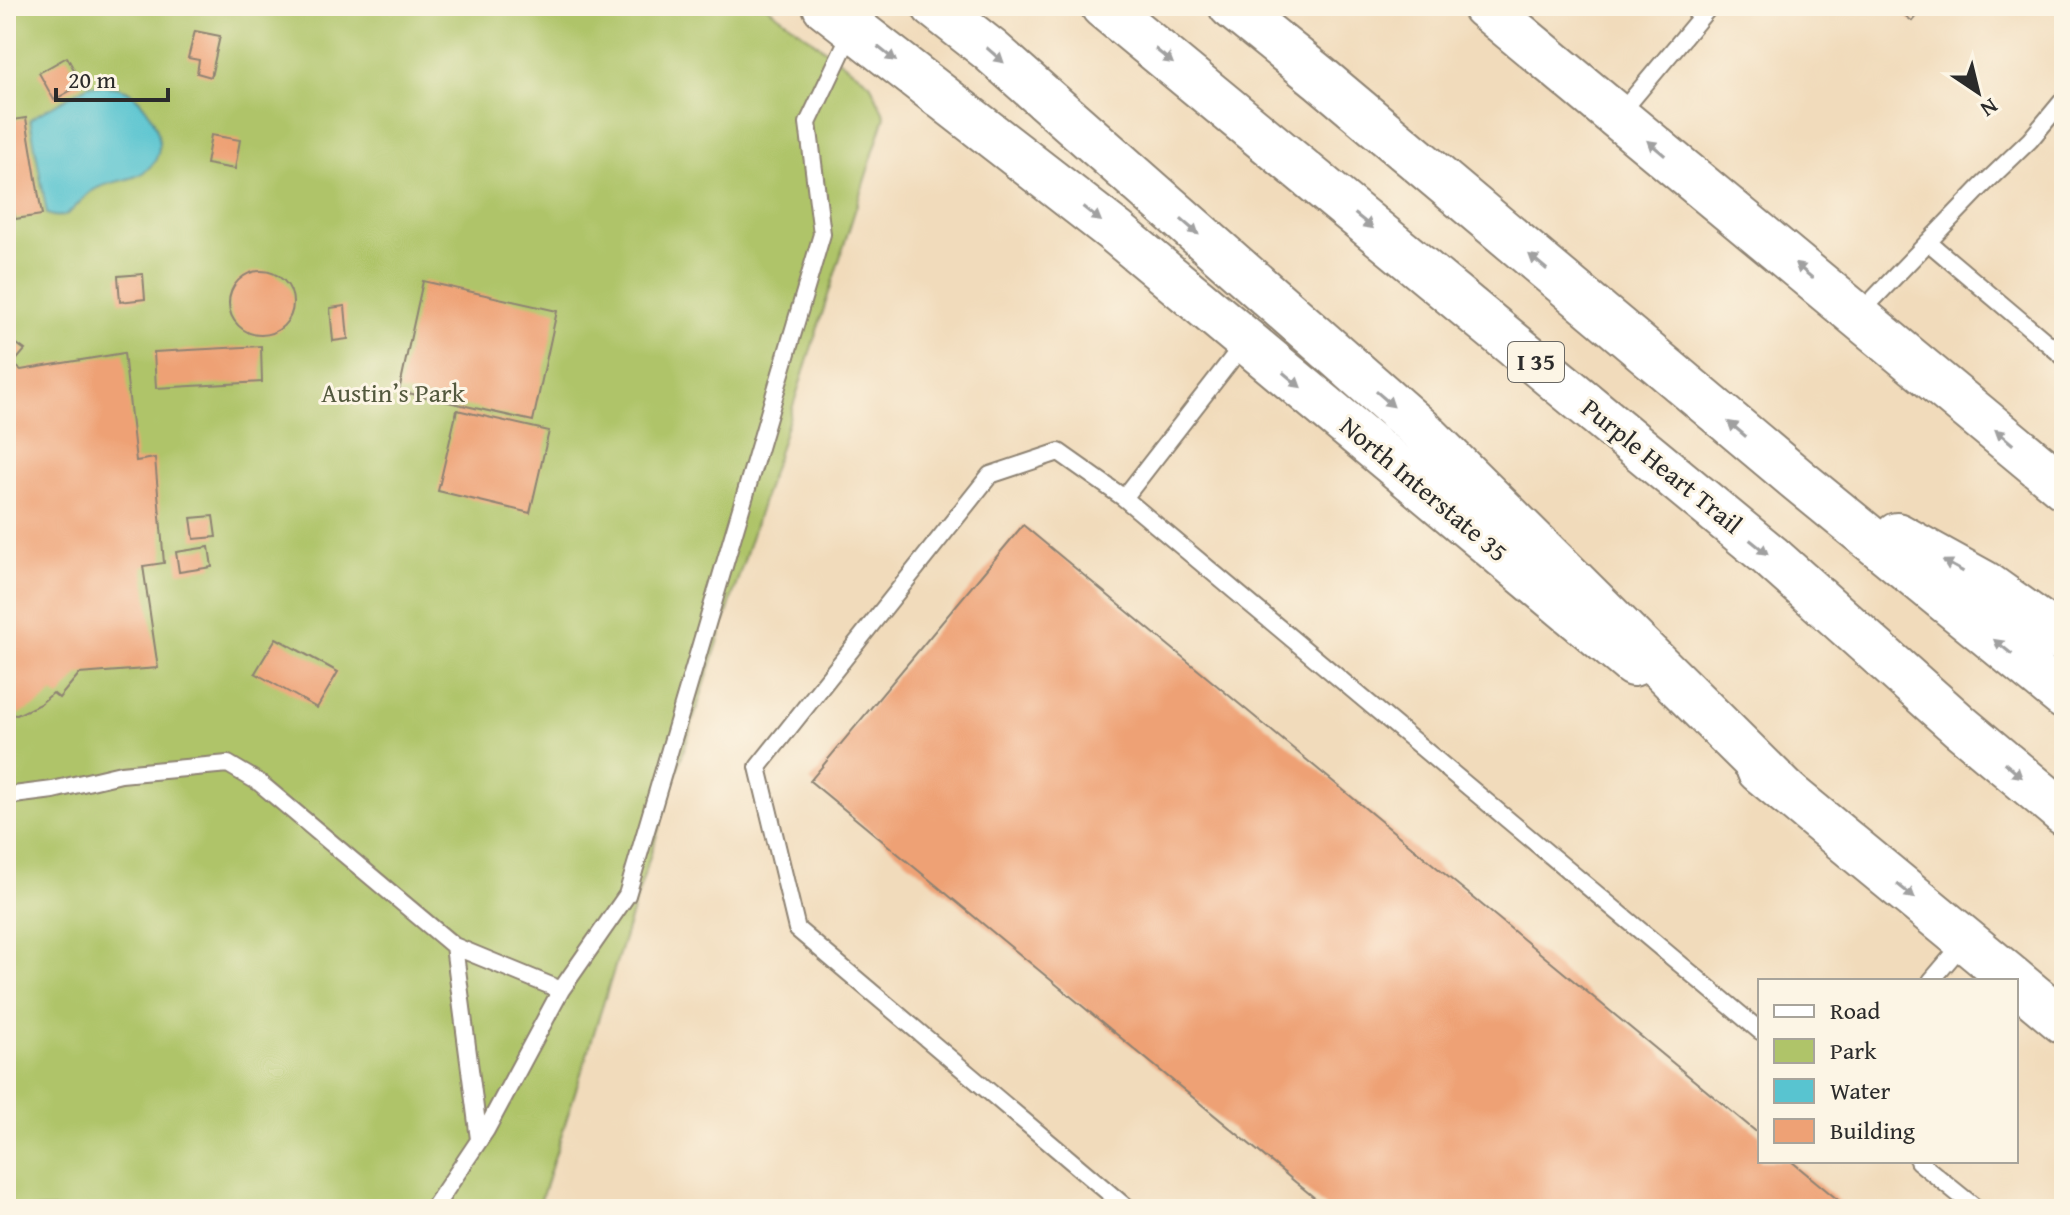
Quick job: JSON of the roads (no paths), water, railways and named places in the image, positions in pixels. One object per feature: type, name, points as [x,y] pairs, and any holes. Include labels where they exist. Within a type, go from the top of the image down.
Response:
[{"type":"main road","points":[[934,6],[990,50],[1422,431],[1788,794]]},
{"type":"main road","name":"Purple Heart Trail","points":[[1103,6],[1770,556],[1961,727],[2064,813]]},
{"type":"main road","points":[[1231,6],[1797,479],[2064,697]]},
{"type":"main road","points":[[1258,6],[1320,78]]},
{"type":"main road","points":[[1484,6],[2064,487]]},
{"type":"main road","name":"North Interstate 35","points":[[839,16],[1116,232],[2012,979]]},
{"type":"main road","points":[[1797,479],[1984,583],[2064,640]]},
{"type":"main road","name":"North Interstate 35","points":[[2018,984],[2064,1022]]},
{"type":"lane","points":[[1618,116],[1710,6]]},
{"type":"lane","points":[[433,1209],[479,1139],[561,990],[627,895],[822,234],[808,123],[839,16]]},
{"type":"lane","points":[[1858,316],[2030,140],[2064,99]]},
{"type":"lane","points":[[1928,242],[2064,357]]},
{"type":"lane","points":[[1124,498],[1246,341]]},
{"type":"lane","points":[[1128,1209],[797,929],[758,767],[990,475],[1059,452],[1124,498],[1758,1029]]},
{"type":"lane","points":[[6,796],[53,790],[121,774],[228,764],[260,783],[454,946],[561,990]]},
{"type":"lane","points":[[1933,979],[1966,939]]},
{"type":"lane","points":[[454,946],[479,1139]]},
{"type":"lane","points":[[1920,1163],[1977,1209]]},
{"type":"water","points":[[89,85],[121,88],[135,96],[156,126],[159,148],[156,159],[143,173],[99,187],[67,214],[47,214],[30,119]]},
{"type":"park label","name":"Austin’s Park","points":[[393,393]]}]
